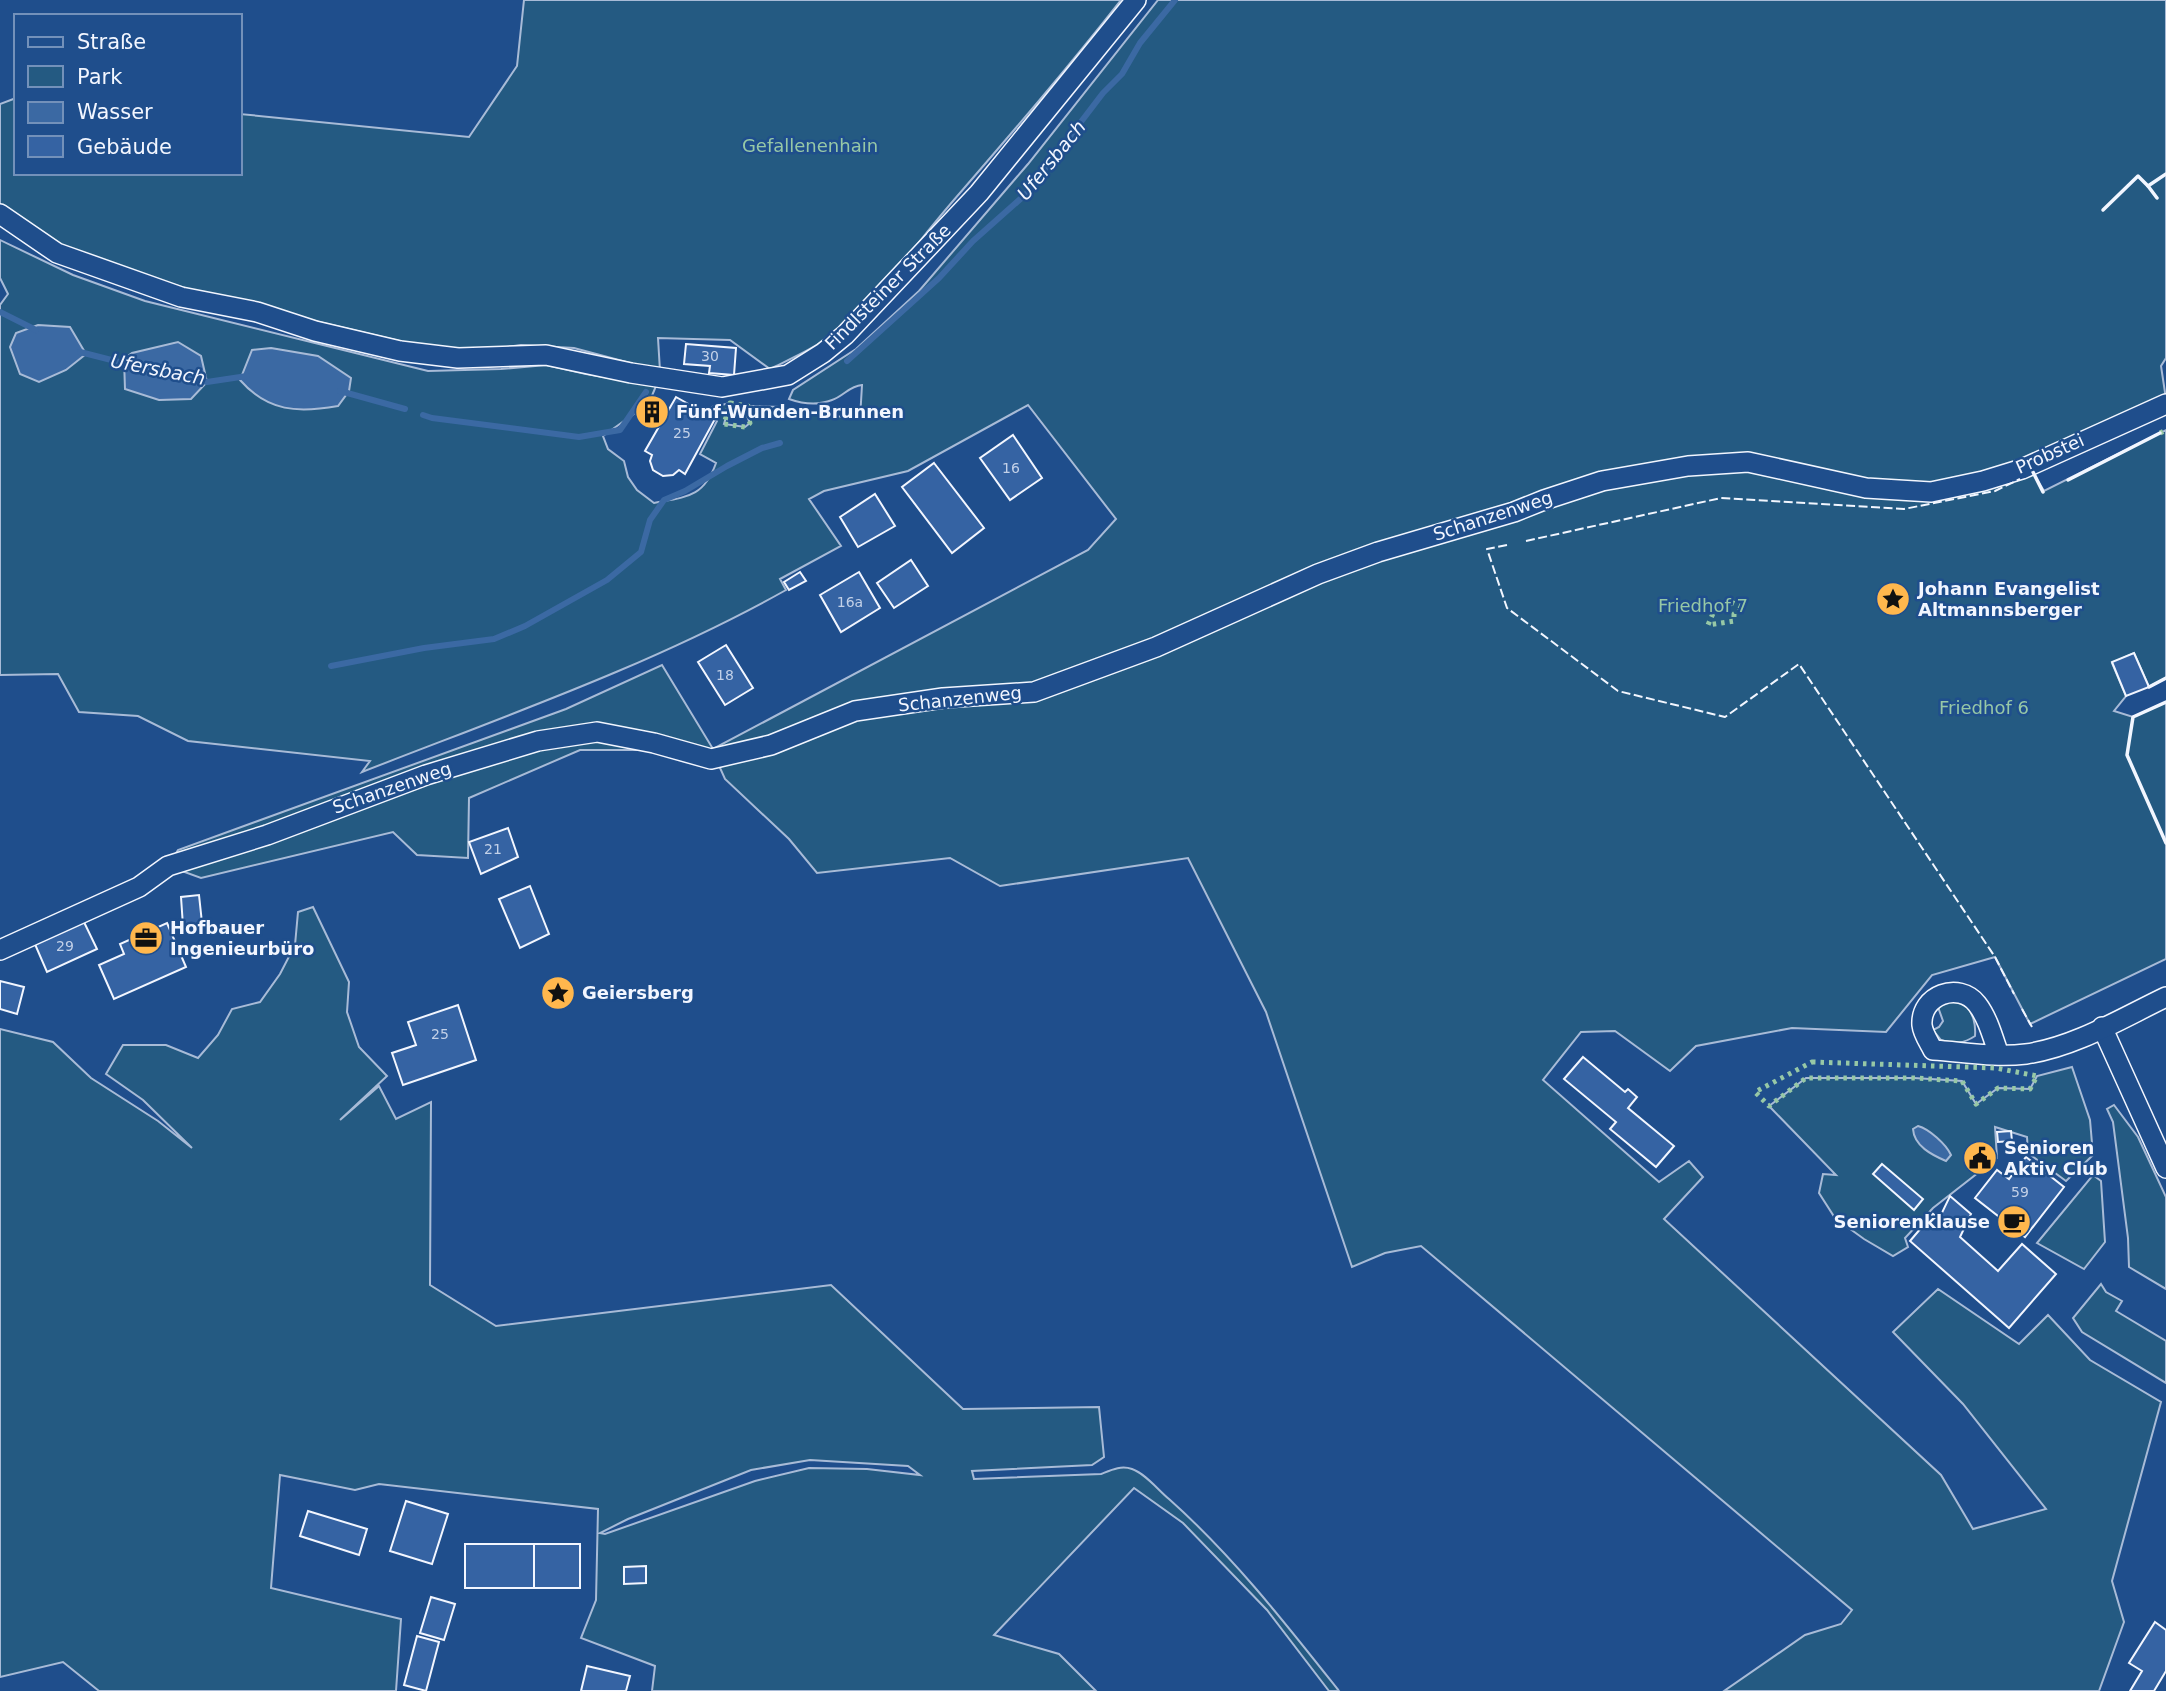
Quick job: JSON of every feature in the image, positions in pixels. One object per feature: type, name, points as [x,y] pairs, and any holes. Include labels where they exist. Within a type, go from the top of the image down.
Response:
[{"type":"street","name":"Findlsteiner Straße","points":[[0,214],[57,253],[181,297],[257,312],[315,331],[400,351],[458,358],[546,355],[631,373],[722,387],[788,375],[823,354],[845,335],[979,193],[1136,0]]},
{"type":"street","name":"Probstei","points":[[1931,492],[2022,469],[2166,404]]},
{"type":"street","name":"Schanzenweg","points":[[0,950],[139,887],[168,866],[267,835],[426,775],[524,744],[597,732],[654,743],[711,759],[771,745],[855,711],[943,698],[1034,692],[1156,647],[1318,574],[1378,552],[1514,512],[1602,481],[1688,466],[1748,462],[1866,488],[1931,492]]},
{"type":"street","points":[[1999,1055],[2043,1051],[2074,1040],[2166,997]]},
{"type":"street","points":[[2102,1027],[2166,1168]]},
{"type":"green space","name":"Gefallenenhain","points":[[524,0],[1121,0],[1038,102],[867,302],[828,338],[770,369],[730,340],[658,338],[660,371],[574,348],[521,345],[484,350],[425,347],[214,297],[88,258],[41,234],[0,207],[0,104],[14,99],[14,175],[242,175],[242,114],[469,137],[517,66]]},
{"type":"green space","points":[[1158,0],[2166,0],[2166,358],[2161,366],[2166,399],[2033,473],[2044,491],[2166,430],[2166,678],[2149,687],[2134,653],[2112,663],[2126,696],[2114,711],[2133,717],[2166,702],[2166,959],[2030,1024],[1995,957],[1932,975],[1886,1032],[1792,1028],[1696,1046],[1670,1071],[1615,1031],[1581,1032],[1543,1080],[1659,1182],[1689,1161],[1703,1177],[1664,1219],[1941,1475],[1973,1529],[2046,1509],[1963,1404],[1893,1332],[1938,1289],[2019,1344],[2048,1315],[2090,1360],[2161,1402],[2112,1581],[2124,1622],[2099,1691],[1724,1691],[1805,1635],[1841,1624],[1852,1610],[1421,1246],[1385,1253],[1352,1267],[1266,1012],[1188,858],[1000,886],[950,858],[817,873],[789,839],[725,779],[712,750],[580,750],[469,798],[468,858],[417,855],[393,832],[201,878],[168,866],[178,850],[566,709],[662,665],[713,749],[1088,550],[1116,519],[1028,405],[908,471],[824,491],[809,499],[841,546],[780,579],[786,590],[631,666],[362,772],[370,761],[188,741],[138,716],[79,712],[58,674],[0,675],[0,305],[8,294],[0,278],[0,240],[73,275],[145,301],[428,371],[546,365],[656,386],[649,403],[603,436],[608,449],[624,461],[628,477],[637,490],[654,503],[676,499],[700,489],[716,463],[700,454],[717,421],[707,412],[712,407],[730,403],[724,424],[745,427],[750,423],[747,416],[748,406],[783,407],[793,411],[860,419],[862,385],[821,403],[789,399],[793,390],[856,349],[919,291],[1028,164]]},
{"type":"green space","points":[[313,907],[349,982],[347,1012],[359,1047],[387,1076],[340,1120],[379,1086],[396,1119],[431,1102],[430,1285],[496,1326],[831,1285],[963,1409],[1099,1407],[1104,1457],[1092,1465],[972,1471],[974,1479],[1101,1474],[1124,1468],[1137,1471],[1193,1521],[1237,1567],[1339,1691],[1329,1691],[1267,1610],[1183,1523],[1134,1488],[994,1635],[1059,1654],[1096,1691],[652,1691],[655,1666],[581,1638],[596,1600],[598,1509],[379,1484],[355,1490],[280,1475],[271,1588],[401,1619],[396,1691],[99,1691],[63,1662],[0,1677],[0,1029],[53,1042],[91,1078],[158,1121],[192,1148],[143,1100],[106,1074],[123,1045],[166,1045],[198,1058],[218,1035],[232,1009],[260,1002],[280,974],[295,945],[298,912]],"holes":[[[810,1460],[908,1466],[920,1475],[867,1469],[809,1468],[755,1481],[605,1534],[600,1533],[628,1519],[751,1470]]]},
{"type":"green space","points":[[1948,999],[1966,1004],[1974,1019],[1975,1036],[1967,1041],[1941,1040],[1933,1030],[1943,1021],[1938,1007]]},
{"type":"green space","points":[[2072,1067],[2090,1120],[2093,1155],[2066,1181],[2028,1153],[2027,1137],[1995,1127],[1997,1158],[1933,1208],[1905,1238],[1908,1247],[1893,1256],[1835,1218],[1819,1193],[1823,1174],[1836,1175],[1769,1106],[1806,1078],[1962,1081],[1976,1104],[1998,1088],[2030,1089],[2037,1076]]},
{"type":"green space","points":[[2114,1105],[2138,1137],[2166,1197],[2166,1289],[2129,1267],[2128,1238],[2113,1122],[2107,1109]]},
{"type":"green space","points":[[2093,1175],[2101,1181],[2105,1242],[2084,1269],[2037,1243]]},
{"type":"green space","points":[[2101,1284],[2106,1292],[2122,1301],[2116,1311],[2166,1341],[2166,1383],[2082,1332],[2073,1318]]},
{"type":"water","points":[[38,325],[70,327],[86,354],[66,370],[39,382],[20,374],[10,347],[16,333]]},
{"type":"water","points":[[178,342],[201,356],[207,382],[191,399],[159,400],[125,389],[124,359],[132,353]]},
{"type":"water","points":[[271,348],[318,356],[351,378],[349,391],[338,406],[310,409],[284,408],[262,399],[240,380],[252,350]]},
{"type":"water","points":[[1918,1126],[1945,1146],[1951,1155],[1946,1161],[1920,1145],[1913,1129]]},
{"type":"building","points":[[686,344],[736,348],[734,375],[709,373],[710,366],[684,364]]},
{"type":"building","points":[[676,397],[715,419],[685,474],[679,470],[673,475],[663,476],[653,470],[650,461],[652,455],[645,451]]},
{"type":"building","points":[[1013,435],[1042,478],[1010,500],[980,458]]},
{"type":"building","points":[[934,463],[984,528],[952,553],[902,487]]},
{"type":"building","points":[[875,494],[895,526],[858,547],[840,517]]},
{"type":"building","points":[[911,560],[928,586],[894,608],[877,583]]},
{"type":"building","points":[[800,572],[806,581],[789,590],[784,582]]},
{"type":"building","points":[[859,572],[880,608],[841,632],[820,595]]},
{"type":"building","points":[[726,645],[753,688],[725,705],[698,662]]},
{"type":"building","points":[[2134,653],[2149,687],[2126,696],[2112,662]]},
{"type":"building","points":[[508,828],[518,857],[481,874],[469,842]]},
{"type":"building","points":[[530,886],[549,934],[520,948],[499,899]]},
{"type":"building","points":[[199,895],[202,923],[183,926],[181,897]]},
{"type":"building","points":[[83,920],[97,949],[47,972],[34,942]]},
{"type":"building","points":[[167,923],[186,967],[114,999],[99,965],[124,954],[120,944]]},
{"type":"building","points":[[0,981],[24,987],[17,1014],[0,1009]]},
{"type":"building","points":[[458,1005],[476,1060],[403,1085],[392,1053],[416,1045],[408,1022]]},
{"type":"building","points":[[1583,1057],[1625,1092],[1628,1089],[1637,1097],[1628,1108],[1674,1146],[1656,1167],[1610,1129],[1616,1122],[1564,1079]]},
{"type":"building","points":[[2011,1131],[2012,1141],[1998,1142],[1997,1132]]},
{"type":"building","points":[[2026,1157],[2064,1187],[2025,1237],[1975,1198],[1997,1170],[2009,1179]]},
{"type":"building","points":[[1882,1164],[1923,1199],[1914,1210],[1873,1174]]},
{"type":"building","points":[[1950,1196],[1971,1214],[1960,1237],[1998,1271],[2022,1244],[2056,1274],[2009,1328],[1910,1241],[1933,1214],[1939,1219]]},
{"type":"building","points":[[406,1501],[448,1514],[432,1564],[390,1551]]},
{"type":"building","points":[[308,1511],[367,1529],[359,1555],[300,1536]]},
{"type":"building","points":[[465,1544],[534,1544],[534,1588],[465,1588]]},
{"type":"building","points":[[534,1544],[580,1544],[580,1588],[534,1588]]},
{"type":"building","points":[[646,1566],[646,1583],[624,1584],[624,1567]]},
{"type":"building","points":[[431,1597],[455,1604],[444,1640],[420,1633]]},
{"type":"building","points":[[2155,1622],[2166,1630],[2166,1671],[2154,1691],[2130,1691],[2142,1671],[2129,1663]]},
{"type":"building","points":[[417,1636],[439,1642],[426,1691],[404,1685]]},
{"type":"building","points":[[587,1666],[630,1676],[626,1691],[581,1691]]},
{"type":"waterway","name":"Ufersbach","points":[[847,361],[1026,194],[1103,93],[1122,74],[1140,43],[1175,0]]},
{"type":"waterway","name":"Ufersbach","points":[[0,312],[36,330]]},
{"type":"waterway","name":"Ufersbach","points":[[80,352],[131,365]]},
{"type":"waterway","name":"Ufersbach","points":[[199,380],[207,382],[247,376]]},
{"type":"waterway","name":"Ufersbach","points":[[340,391],[405,409]]},
{"type":"waterway","name":"Ufersbach","points":[[423,415],[579,437],[620,430],[646,392]]},
{"type":"waterway","points":[[331,666],[424,648],[494,639],[525,626],[607,580],[641,552],[650,520],[664,500],[762,448],[780,443]]},
{"type":"hedge","points":[[730,403],[748,406],[747,416],[750,423],[745,427],[724,424],[730,403]]},
{"type":"hedge","points":[[2160,433],[2166,430]]},
{"type":"hedge","points":[[1731,602],[1744,608],[1734,614],[1734,621],[1708,625],[1714,611],[1722,607],[1727,609],[1731,602]]},
{"type":"hedge","points":[[1812,1062],[1996,1068],[2037,1076],[2030,1089],[1998,1088],[1976,1104],[1962,1081],[1914,1078],[1806,1078],[1769,1106],[1755,1092],[1812,1062]]},
{"type":"fence","points":[[1526,541],[1721,498],[1904,509],[1995,491],[2020,479]]},
{"type":"fence","points":[[1507,545],[1487,549],[1507,608],[1618,691],[1725,717],[1799,664],[1995,957],[2014,994]]},
{"type":"fence","points":[[2022,1009],[2032,1027]]},
{"type":"wall","points":[[2157,198],[2148,186],[2166,174]]},
{"type":"wall","points":[[2103,210],[2138,176],[2148,186]]},
{"type":"wall","points":[[2068,480],[2160,433]]},
{"type":"wall","points":[[2033,472],[2043,492]]},
{"type":"wall","points":[[2149,687],[2166,678]]},
{"type":"wall","points":[[2166,702],[2133,717],[2127,755],[2166,843]]},
{"type":"place","name":"Fünf-Wunden-Brunnen","points":[[652,412]]},
{"type":"place","name":"Johann Evangelist Altmannsberger","points":[[1893,599]]},
{"type":"place","name":"Hofbauer Ingenieurbüro","points":[[146,938]]},
{"type":"place","name":"Geiersberg","points":[[558,993]]},
{"type":"place","name":"Senioren Aktiv Club","points":[[1980,1158]]},
{"type":"place","name":"Seniorenklause","points":[[2014,1222]]},
{"type":"park label","name":"Friedhof 7","points":[[1703,606]]},
{"type":"park label","name":"Friedhof 6","points":[[1984,708]]}]
